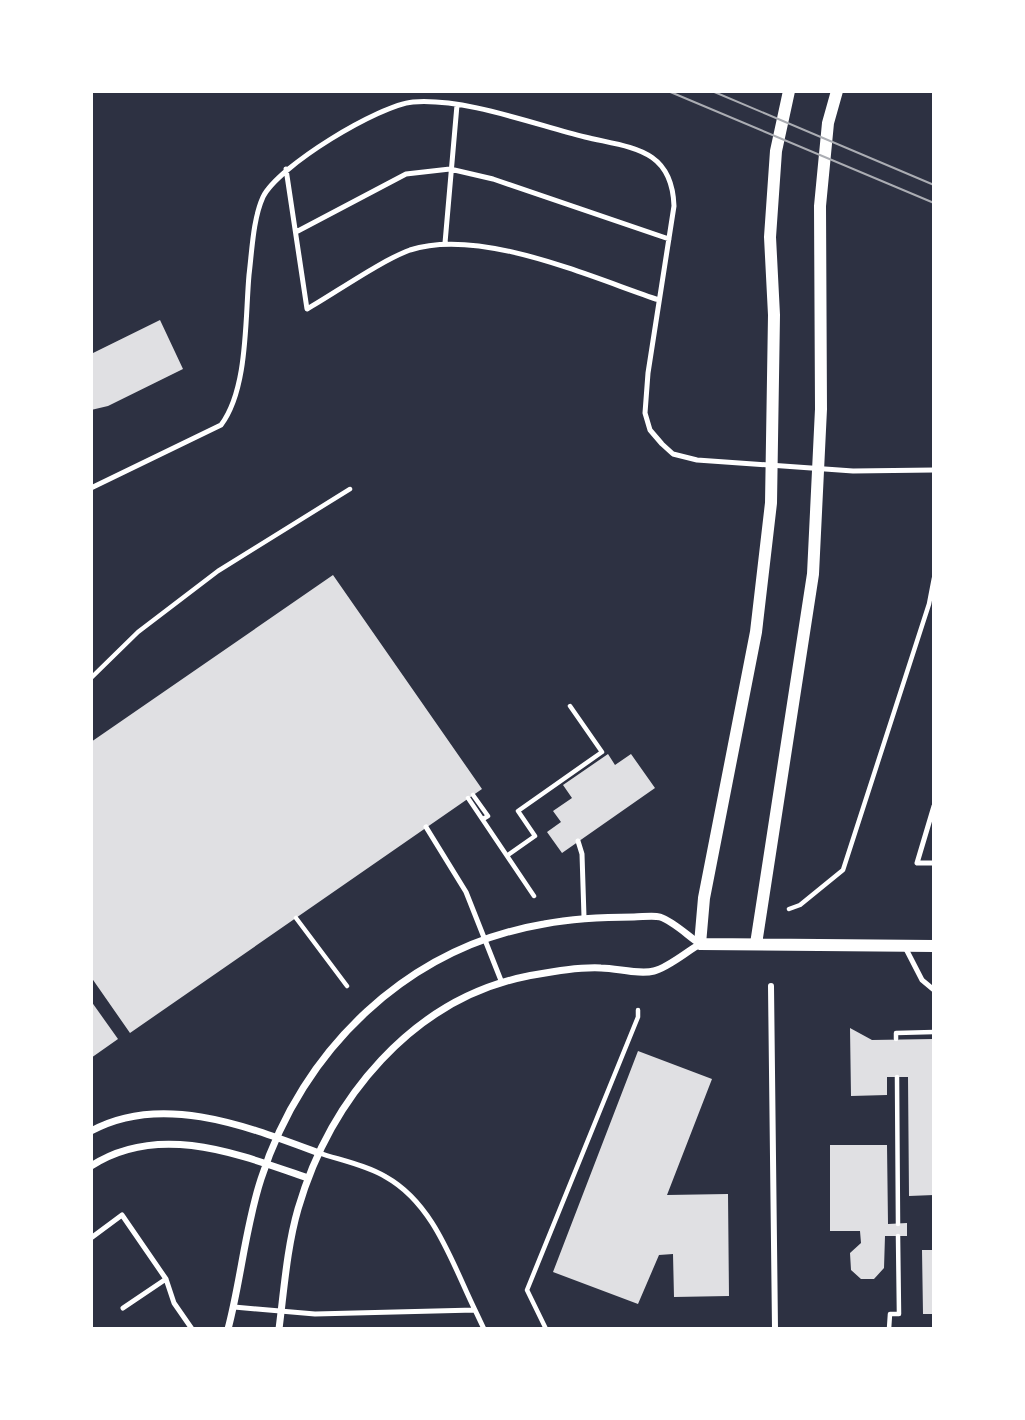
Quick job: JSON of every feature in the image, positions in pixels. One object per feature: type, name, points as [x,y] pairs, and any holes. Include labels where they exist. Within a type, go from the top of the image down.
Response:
[{"type":"street","points":[[700,944],[704,898],[756,632],[771,503],[774,315],[770,237],[776,151],[789,91]]},
{"type":"street","points":[[756,944],[807,615],[817,519],[820,206],[828,123],[837,91]]},
{"type":"street","points":[[228,1329],[251,1218],[266,1164],[294,1099],[354,1020],[399,982],[464,947],[485,939],[522,927],[584,917],[661,917],[700,944]]},
{"type":"street","points":[[279,1329],[297,1212],[319,1153],[362,1081],[387,1051],[414,1028],[470,994],[502,983],[589,968],[654,971],[700,944],[934,946]]},
{"type":"street","points":[[771,986],[775,1329]]},
{"type":"street","points":[[91,1131],[133,1116],[189,1115],[278,1138],[319,1153]]},
{"type":"street","points":[[91,1166],[125,1149],[161,1142],[197,1145],[308,1178]]},
{"type":"lane","points":[[91,488],[220,425],[229,413],[239,378],[252,247],[262,198],[286,169],[389,108],[413,102],[457,105],[638,150],[665,166],[673,186],[669,239],[648,373],[645,413],[650,430],[673,454],[697,460],[818,469],[934,470]]},
{"type":"lane","points":[[445,243],[457,105]]},
{"type":"lane","points":[[286,169],[307,309],[409,251],[445,243],[492,245],[659,300]]},
{"type":"lane","points":[[296,232],[406,174],[450,169],[493,179],[669,239]]},
{"type":"lane","points":[[934,806],[918,863],[934,863]]},
{"type":"lane","points":[[426,827],[466,892],[502,983]]},
{"type":"lane","points":[[579,841],[584,917]]},
{"type":"lane","points":[[905,947],[922,980],[934,990]]},
{"type":"lane","points":[[319,1153],[384,1175],[411,1194],[433,1223],[484,1329]]},
{"type":"lane","points":[[91,1238],[122,1215],[166,1279],[174,1303],[192,1329]]},
{"type":"lane","points":[[123,1308],[166,1279]]},
{"type":"lane","points":[[234,1307],[281,1312],[475,1310]]},
{"type":"path","points":[[91,678],[138,632],[218,571],[350,489]]},
{"type":"path","points":[[789,909],[800,905],[843,870],[929,604],[934,578]]},
{"type":"path","points":[[508,855],[535,836],[518,811],[602,752],[570,706]]},
{"type":"path","points":[[471,797],[488,816],[482,817],[534,895]]},
{"type":"path","points":[[296,918],[347,986]]},
{"type":"path","points":[[546,1329],[527,1290],[638,1017],[638,1010]]},
{"type":"path","points":[[897,1039],[896,1033],[934,1032]]},
{"type":"path","points":[[897,1077],[898,1224]]},
{"type":"path","points":[[889,1329],[890,1314],[899,1314],[898,1236]]},
{"type":"building","points":[[160,320],[183,369],[108,406],[91,410],[91,354]]},
{"type":"building","points":[[333,575],[482,789],[130,1033],[91,977],[91,742]]},
{"type":"building","points":[[608,754],[615,765],[631,754],[655,788],[562,853],[547,832],[561,822],[553,811],[572,798],[563,785]]},
{"type":"building","points":[[91,1001],[118,1039],[91,1058]]},
{"type":"building","points":[[850,1028],[872,1040],[934,1039],[934,1195],[909,1196],[908,1077],[887,1077],[887,1095],[851,1096]]},
{"type":"building","points":[[638,1051],[712,1079],[667,1195],[728,1194],[729,1296],[674,1297],[673,1254],[659,1255],[638,1304],[553,1272]]},
{"type":"building","points":[[830,1145],[887,1145],[888,1224],[907,1223],[907,1236],[885,1236],[884,1268],[874,1279],[861,1279],[851,1270],[850,1253],[861,1243],[860,1231],[830,1231]]},
{"type":"building","points":[[922,1250],[934,1250],[934,1314],[923,1314]]},
{"type":"tram line","points":[[668,91],[934,203]]},
{"type":"tram line","points":[[712,91],[934,185]]}]
